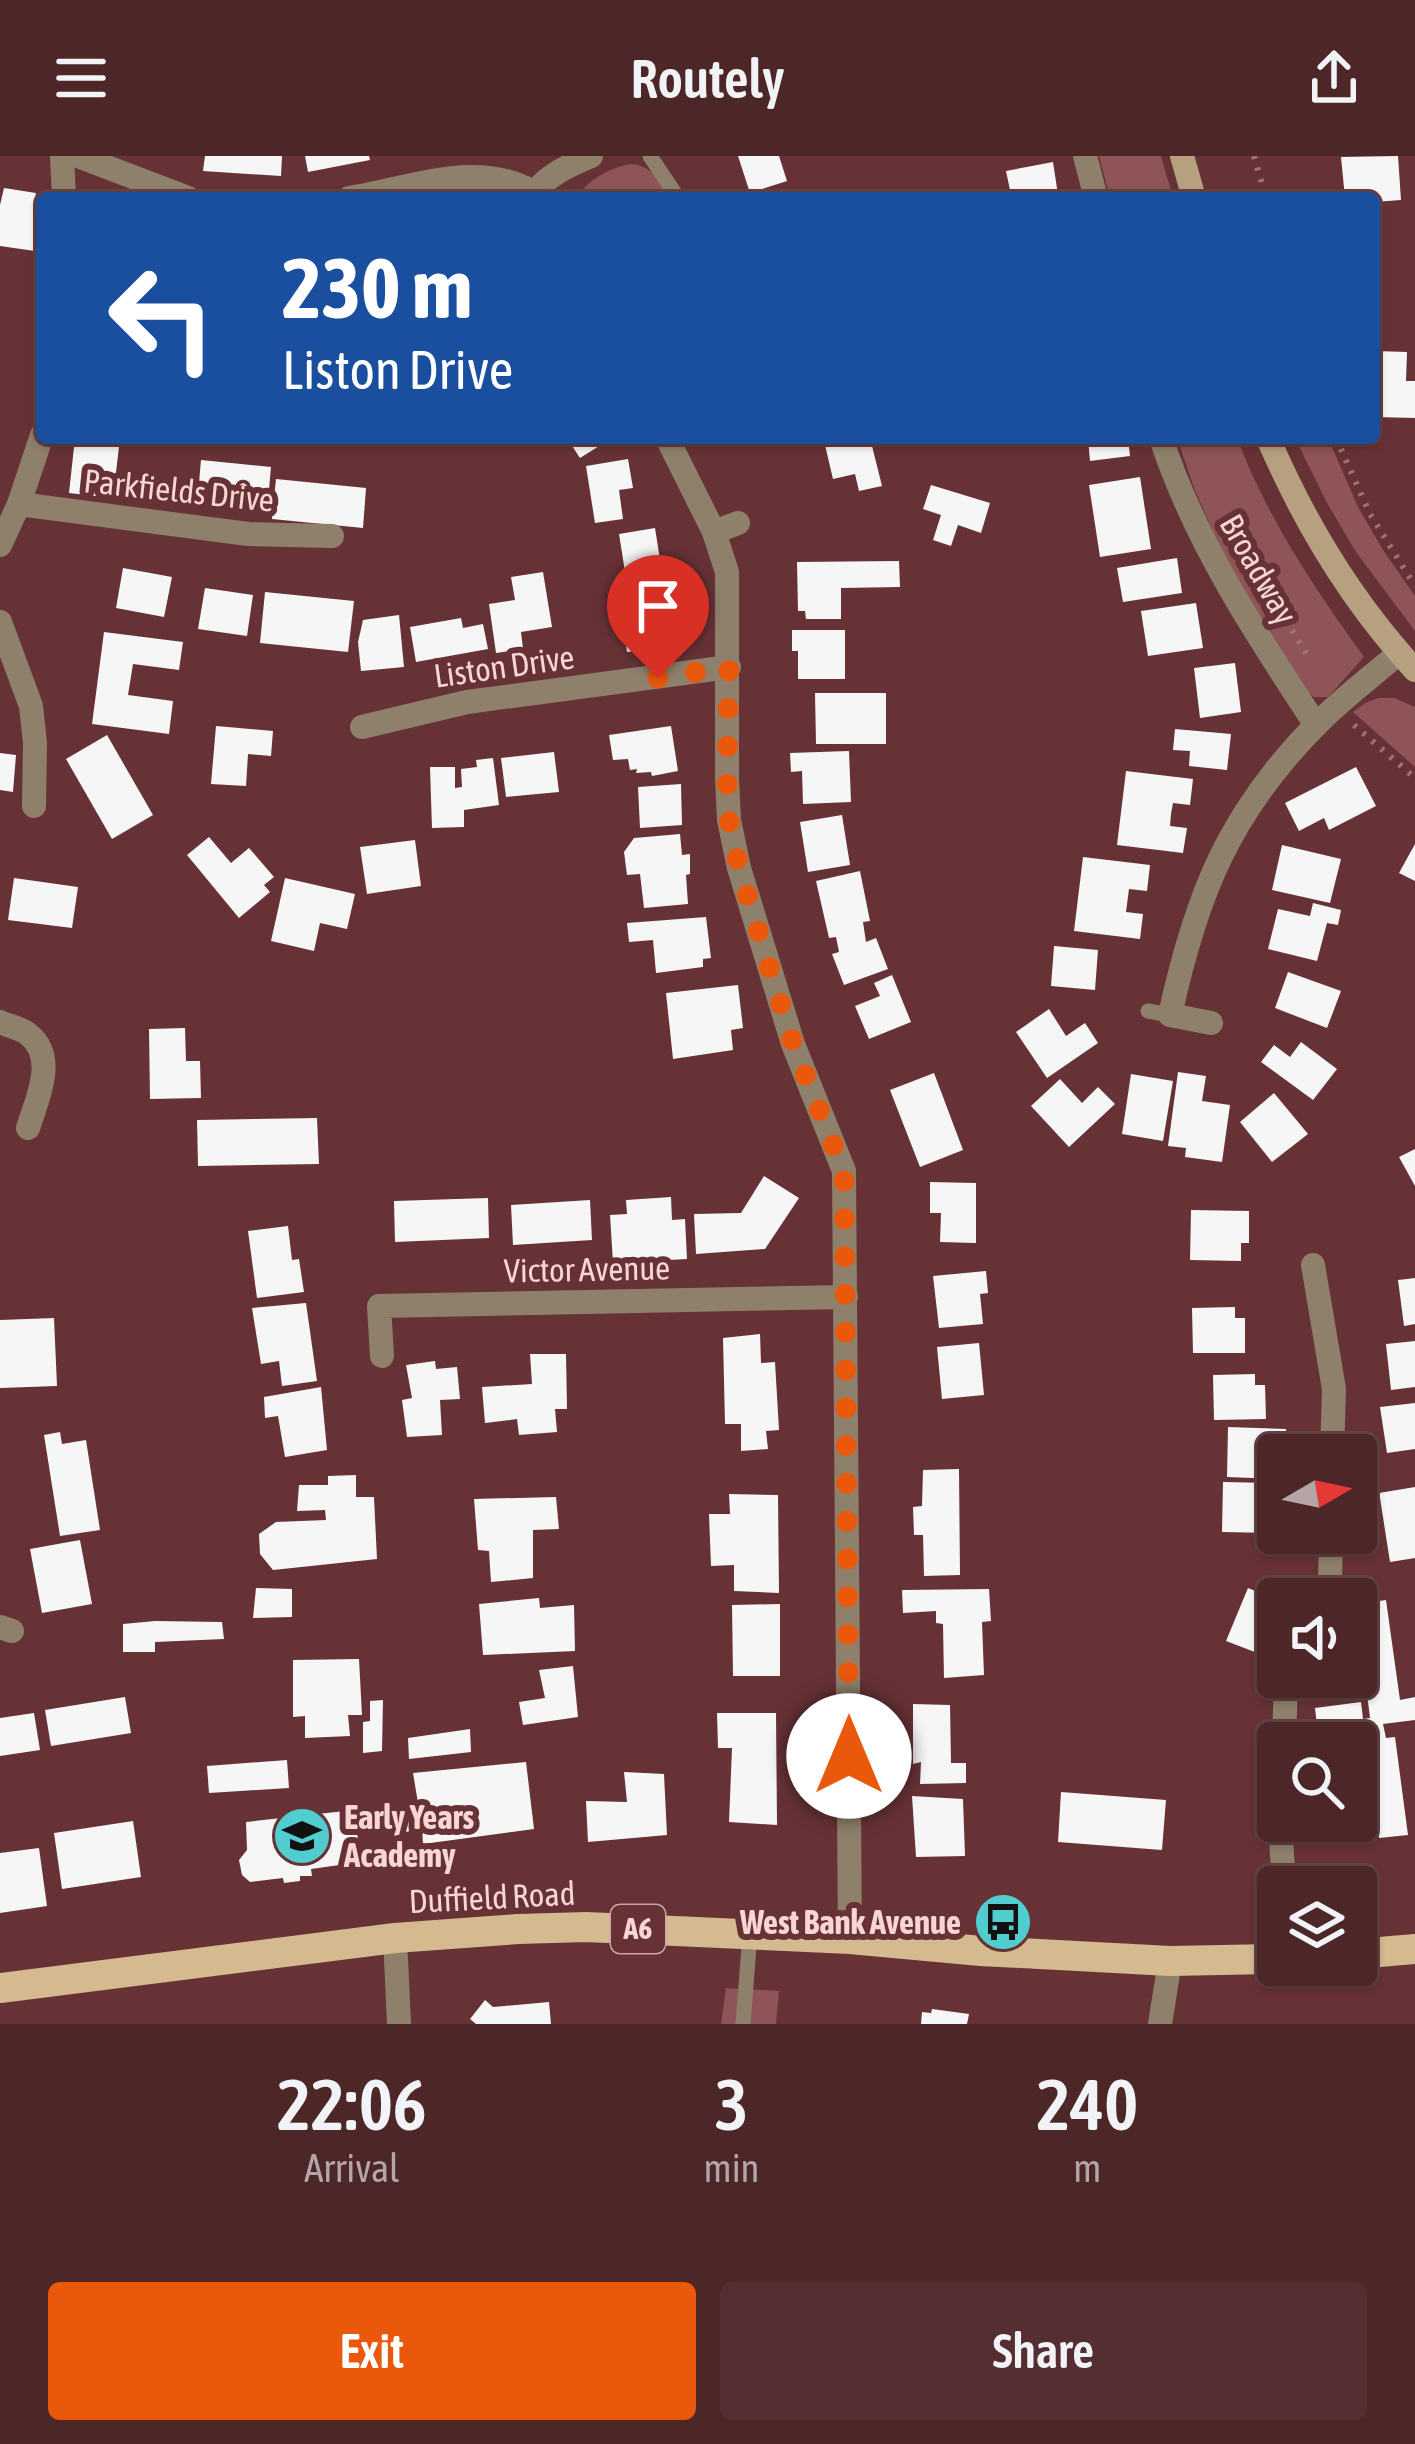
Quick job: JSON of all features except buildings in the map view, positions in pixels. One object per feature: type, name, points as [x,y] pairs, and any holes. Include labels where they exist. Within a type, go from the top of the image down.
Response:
[{"type":"main road","name":"Duffield Road","points":[[0,1988],[395,1938],[586,1927],[1170,1961],[1257,1959]]},
{"type":"main road","points":[[1377,1952],[1415,1949]]},
{"type":"street","points":[[62,156],[64,192]]},
{"type":"street","points":[[78,156],[172,192]]},
{"type":"street","points":[[539,192],[544,180],[591,156]]},
{"type":"street","points":[[1085,156],[1094,192]]},
{"type":"street","points":[[1182,156],[1192,192]]},
{"type":"street","points":[[388,192],[446,175],[491,174],[531,192]]},
{"type":"street","points":[[0,544],[39,444]]},
{"type":"street","points":[[672,444],[726,528],[729,820],[793,1044],[844,1172],[850,1939]]},
{"type":"street","name":"Broadway","points":[[1163,444],[1192,520],[1232,593],[1325,716]]},
{"type":"street","name":"Broadway","points":[[1271,444],[1328,555],[1407,662]]},
{"type":"street","name":"Parkfields Drive","points":[[19,504],[248,534],[332,536]]},
{"type":"street","points":[[0,622],[31,706],[34,806]]},
{"type":"street","points":[[1211,1023],[1159,1013],[1219,856],[1271,774],[1325,716],[1407,662]]},
{"type":"street","name":"Liston Drive","points":[[362,727],[467,702],[729,667]]},
{"type":"street","points":[[0,1022],[28,1033],[42,1052],[45,1066],[28,1128]]},
{"type":"street","points":[[1313,1265],[1334,1389],[1333,1434]]},
{"type":"street","name":"Victor Avenue","points":[[382,1356],[379,1306],[846,1297]]},
{"type":"street","points":[[395,1938],[399,2024]]},
{"type":"street","points":[[1160,2024],[1170,1961]]},
{"type":"lane","points":[[650,156],[674,192]]},
{"type":"lane","points":[[743,2024],[750,1934]]},
{"type":"path","points":[[1254,156],[1264,192]]},
{"type":"path","points":[[1339,444],[1370,514],[1415,586]]},
{"type":"path","points":[[1250,561],[1310,661]]},
{"type":"path","points":[[1325,716],[1415,778]]},
{"type":"shaded area","points":[[1099,156],[1161,156],[1171,192],[1108,192]]},
{"type":"shaded area","points":[[638,165],[669,192],[582,192],[616,168]]},
{"type":"shaded area","points":[[1179,444],[1240,444],[1293,551],[1364,657],[1328,697],[1314,697],[1304,690],[1226,562]]},
{"type":"shaded area","points":[[1298,444],[1331,444],[1358,507],[1415,596],[1415,631],[1356,552]]},
{"type":"shaded area","points":[[1379,698],[1394,698],[1415,707],[1415,767],[1353,712]]},
{"type":"shaded area","points":[[726,1988],[779,1991],[776,2024],[721,2024]]},
{"type":"place","name":"Early Years Academy","points":[[302,1836]]},
{"type":"place","name":"West Bank Avenue","points":[[1003,1922]]},
{"type":"route","points":[[658,678],[729,667],[729,820],[739,868],[793,1044],[844,1172],[849,1756]]}]
